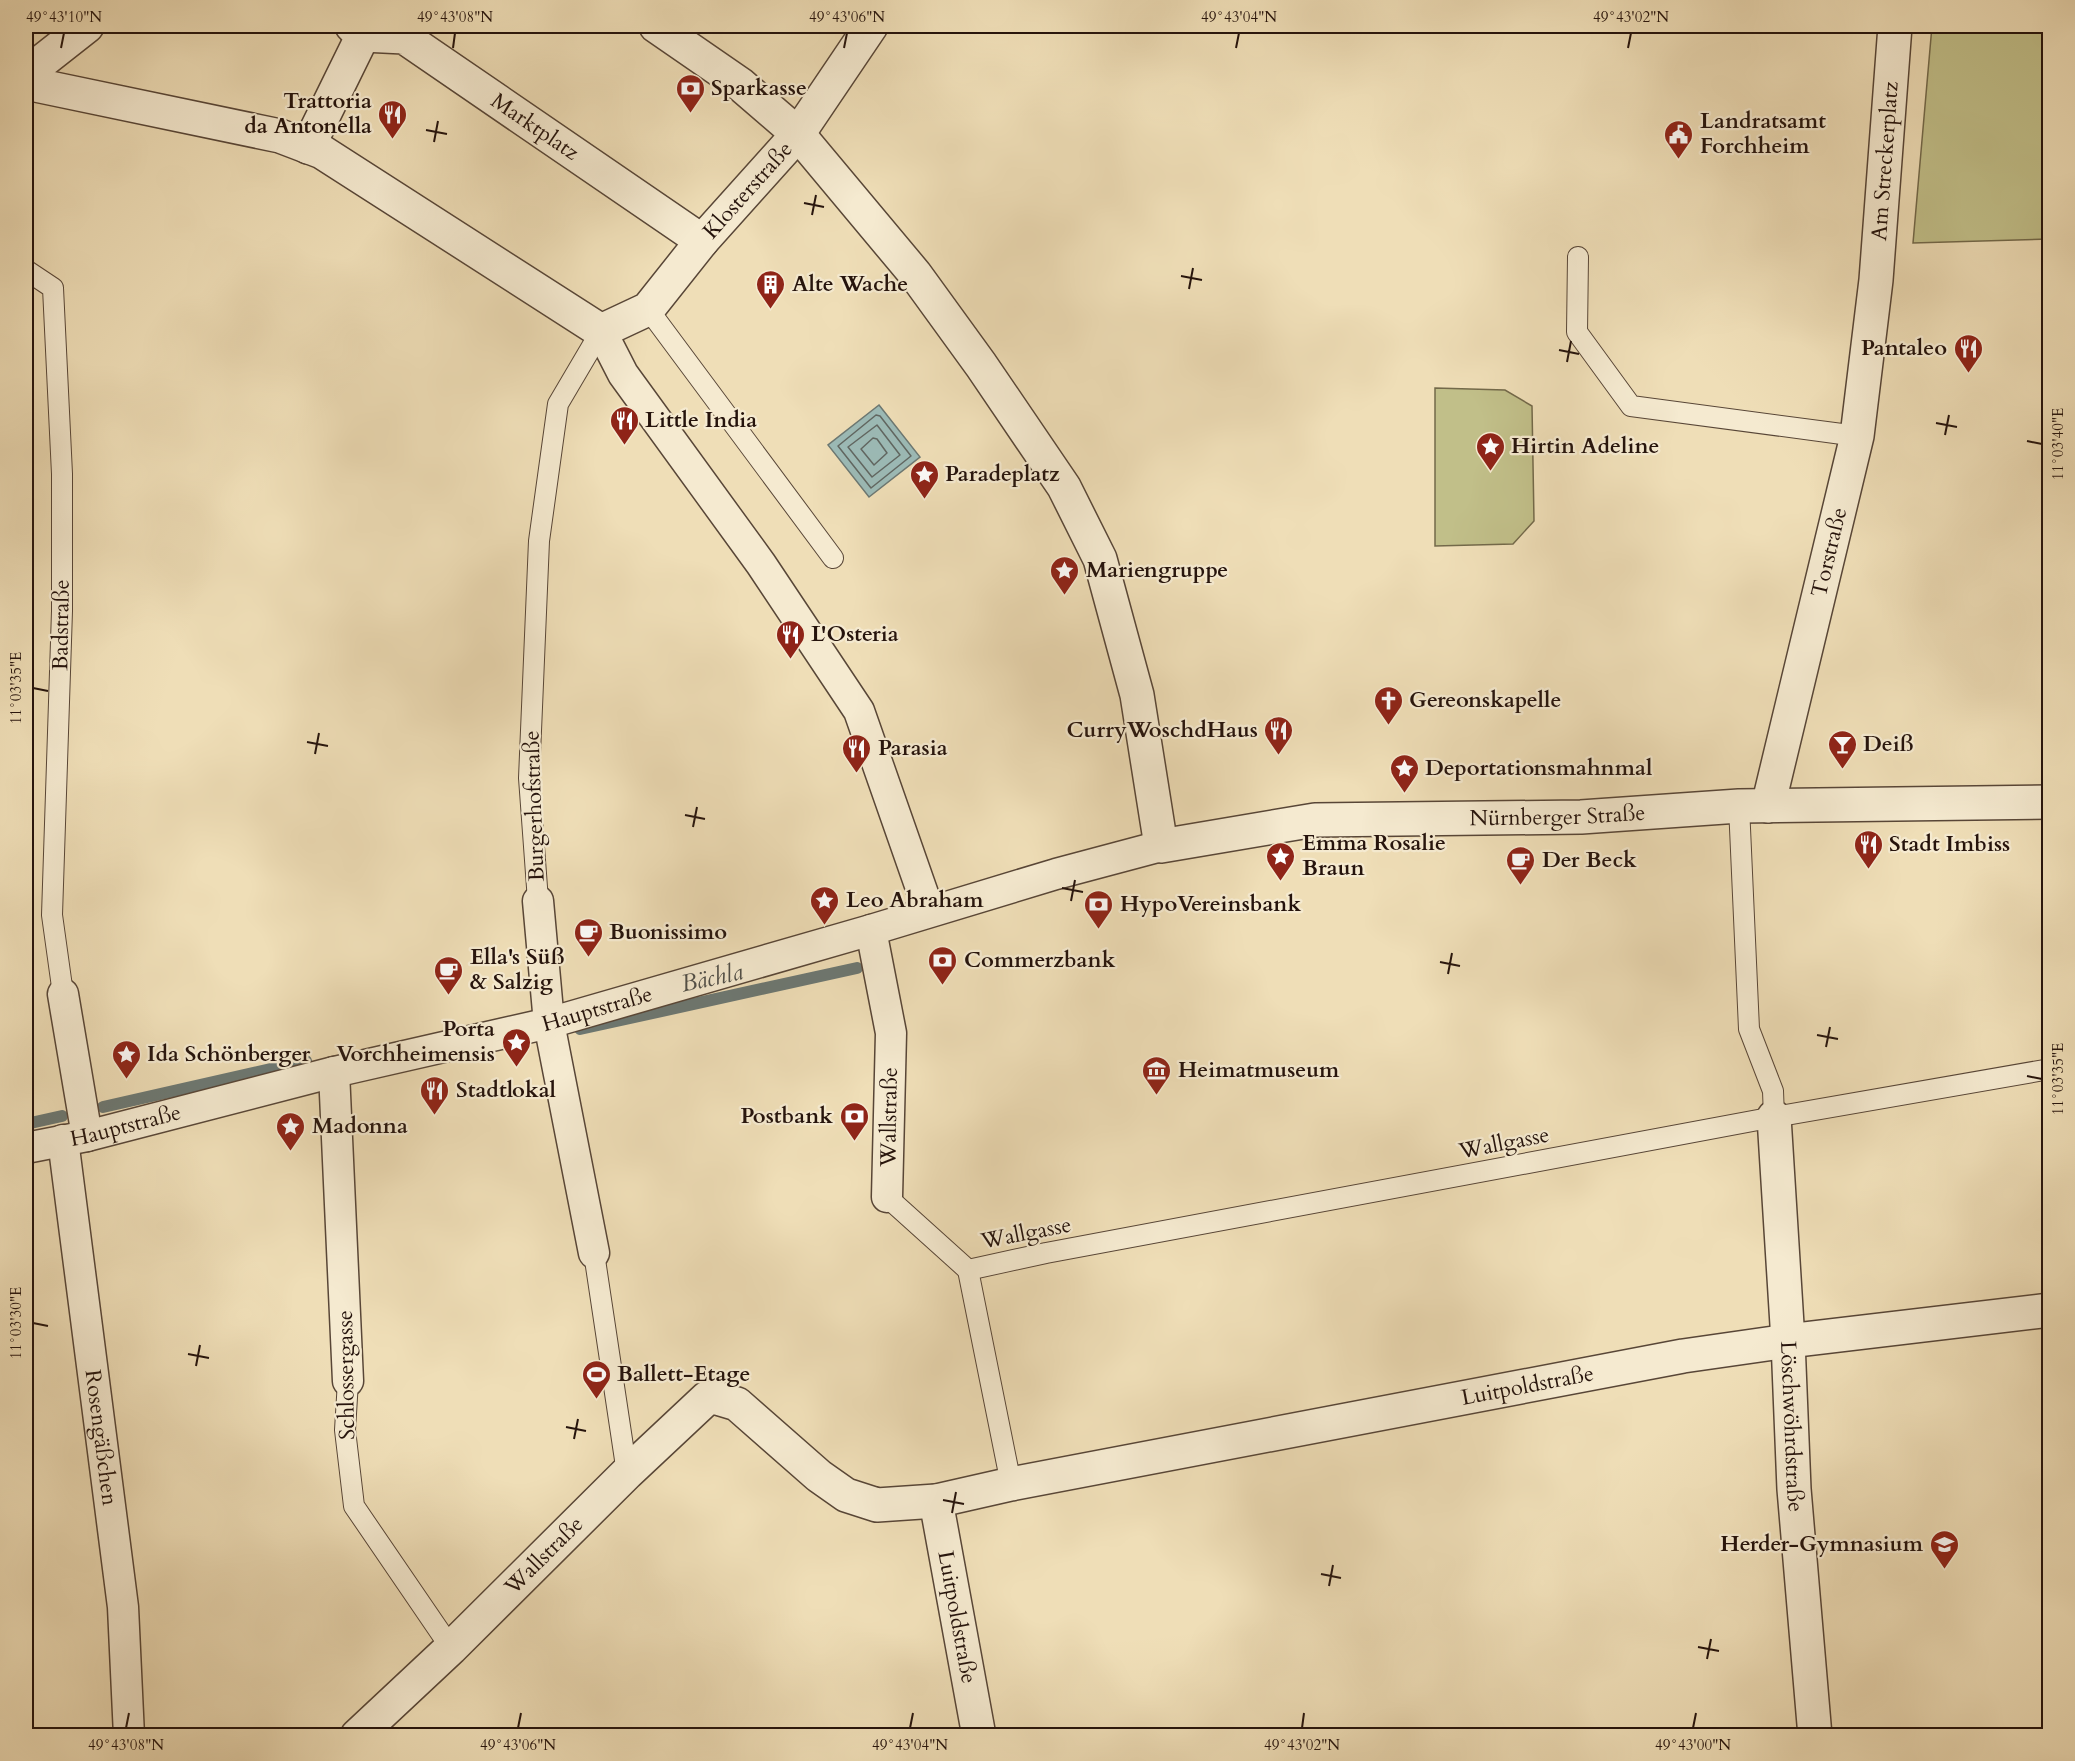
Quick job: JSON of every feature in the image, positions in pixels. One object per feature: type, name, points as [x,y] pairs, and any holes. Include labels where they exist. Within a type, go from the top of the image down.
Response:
[{"type":"street","points":[[26,74],[87,26]]},
{"type":"street","points":[[656,26],[740,84],[798,134],[915,274],[981,365],[1064,487],[1100,559],[1137,694],[1161,846]]},
{"type":"street","name":"Klosterstraße","points":[[601,331],[648,309],[702,241],[798,134],[871,26]]},
{"type":"street","name":"Am Streckerplatz","points":[[1873,296],[1895,26]]},
{"type":"street","name":"Marktplatz","points":[[308,147],[357,30],[404,37],[702,241]]},
{"type":"street","points":[[26,82],[280,136],[322,152],[601,331],[623,374],[761,564],[859,711],[929,911]]},
{"type":"street","name":"Torstraße","points":[[1754,806],[1857,436],[1873,296]]},
{"type":"street","name":"Nürnberger Straße","points":[[1161,846],[1315,820],[1581,817],[1754,806],[2049,802]]},
{"type":"street","name":"Hauptstraße","points":[[26,1148],[75,1138],[334,1072],[549,1023],[871,930],[1056,873],[1161,846]]},
{"type":"street","name":"Burgerhofstraße","points":[[538,902],[549,1023],[594,1253]]},
{"type":"street","name":"Wallstraße","points":[[871,930],[891,1034],[886,1197]]},
{"type":"street","name":"Badstraße","points":[[63,994],[75,1138]]},
{"type":"street","name":"Schlossergasse","points":[[334,1072],[348,1381]]},
{"type":"street","name":"Löschwöhrdstraße","points":[[1774,1117],[1788,1341],[1794,1489],[1815,1736]]},
{"type":"street","name":"Rosengäßchen","points":[[75,1138],[123,1607],[129,1736]]},
{"type":"street","name":"Luitpoldstraße","points":[[737,1404],[819,1476],[846,1494],[877,1504],[936,1501],[1011,1484],[1683,1356],[2049,1310]]},
{"type":"street","name":"Wallstraße","points":[[357,1736],[451,1648],[627,1473],[707,1398],[717,1398],[737,1404]]},
{"type":"street","name":"Luitpoldstraße","points":[[936,1501],[979,1736]]},
{"type":"lane","points":[[1578,256],[1577,332],[1631,406],[1857,436]]},
{"type":"lane","name":"Badstraße","points":[[26,270],[53,288],[62,497],[62,611],[52,915],[63,994]]},
{"type":"lane","points":[[648,309],[833,558]]},
{"type":"lane","name":"Burgerhofstraße","points":[[538,902],[529,778],[539,541],[558,404],[601,331]]},
{"type":"lane","points":[[1754,806],[1749,1029],[1773,1091],[1774,1117]]},
{"type":"lane","name":"Wallgasse","points":[[968,1270],[1774,1117],[2049,1069]]},
{"type":"lane","name":"Wallstraße","points":[[886,1197],[968,1270]]},
{"type":"lane","points":[[594,1253],[627,1473]]},
{"type":"lane","points":[[968,1270],[1011,1484]]},
{"type":"lane","name":"Schlossergasse","points":[[348,1381],[345,1430],[354,1506],[451,1648]]},
{"type":"shaded area","points":[[1932,26],[2049,26],[2049,239],[1913,243]]},
{"type":"shaded area","points":[[1435,388],[1505,390],[1532,406],[1534,521],[1513,544],[1435,546]]},
{"type":"water","points":[[879,405],[920,457],[869,497],[828,445]]},
{"type":"waterway","name":"Bächla","points":[[580,1029],[857,968]]},
{"type":"waterway","name":"Bächla","points":[[103,1107],[306,1061]]},
{"type":"waterway","name":"Bächla","points":[[26,1124],[62,1116]]},
{"type":"place","name":"Sparkasse","points":[[690,114]]},
{"type":"place","name":"Trattoria da Antonella","points":[[393,140]]},
{"type":"place","name":"Landratsamt Forchheim","points":[[1679,160]]},
{"type":"place","name":"Alte Wache","points":[[771,310]]},
{"type":"place","name":"Pantaleo","points":[[1968,374]]},
{"type":"place","name":"Little India","points":[[624,446]]},
{"type":"place","name":"Hirtin Adeline","points":[[1490,472]]},
{"type":"place","name":"Paradeplatz","points":[[924,500]]},
{"type":"place","name":"Mariengruppe","points":[[1065,596]]},
{"type":"place","name":"L'Osteria","points":[[790,660]]},
{"type":"place","name":"Gereonskapelle","points":[[1388,726]]},
{"type":"place","name":"CurryWoschdHaus","points":[[1279,756]]},
{"type":"place","name":"Deiß","points":[[1842,770]]},
{"type":"place","name":"Parasia","points":[[857,774]]},
{"type":"place","name":"Deportationsmahnmal","points":[[1404,794]]},
{"type":"place","name":"Stadt Imbiss","points":[[1868,870]]},
{"type":"place","name":"Emma Rosalie Braun","points":[[1281,882]]},
{"type":"place","name":"Der Beck","points":[[1521,886]]},
{"type":"place","name":"Leo Abraham","points":[[825,926]]},
{"type":"place","name":"HypoVereinsbank","points":[[1099,930]]},
{"type":"place","name":"Buonissimo","points":[[588,958]]},
{"type":"place","name":"Commerzbank","points":[[943,986]]},
{"type":"place","name":"Ella's Süß & Salzig","points":[[449,996]]},
{"type":"place","name":"Porta Vorchheimensis","points":[[516,1068]]},
{"type":"place","name":"Ida Schönberger","points":[[126,1080]]},
{"type":"place","name":"Heimatmuseum","points":[[1157,1096]]},
{"type":"place","name":"Stadtlokal","points":[[435,1116]]},
{"type":"place","name":"Postbank","points":[[854,1142]]},
{"type":"place","name":"Madonna","points":[[291,1152]]},
{"type":"place","name":"Ballett-Etage","points":[[596,1400]]},
{"type":"place","name":"Herder-Gymnasium","points":[[1944,1570]]}]
